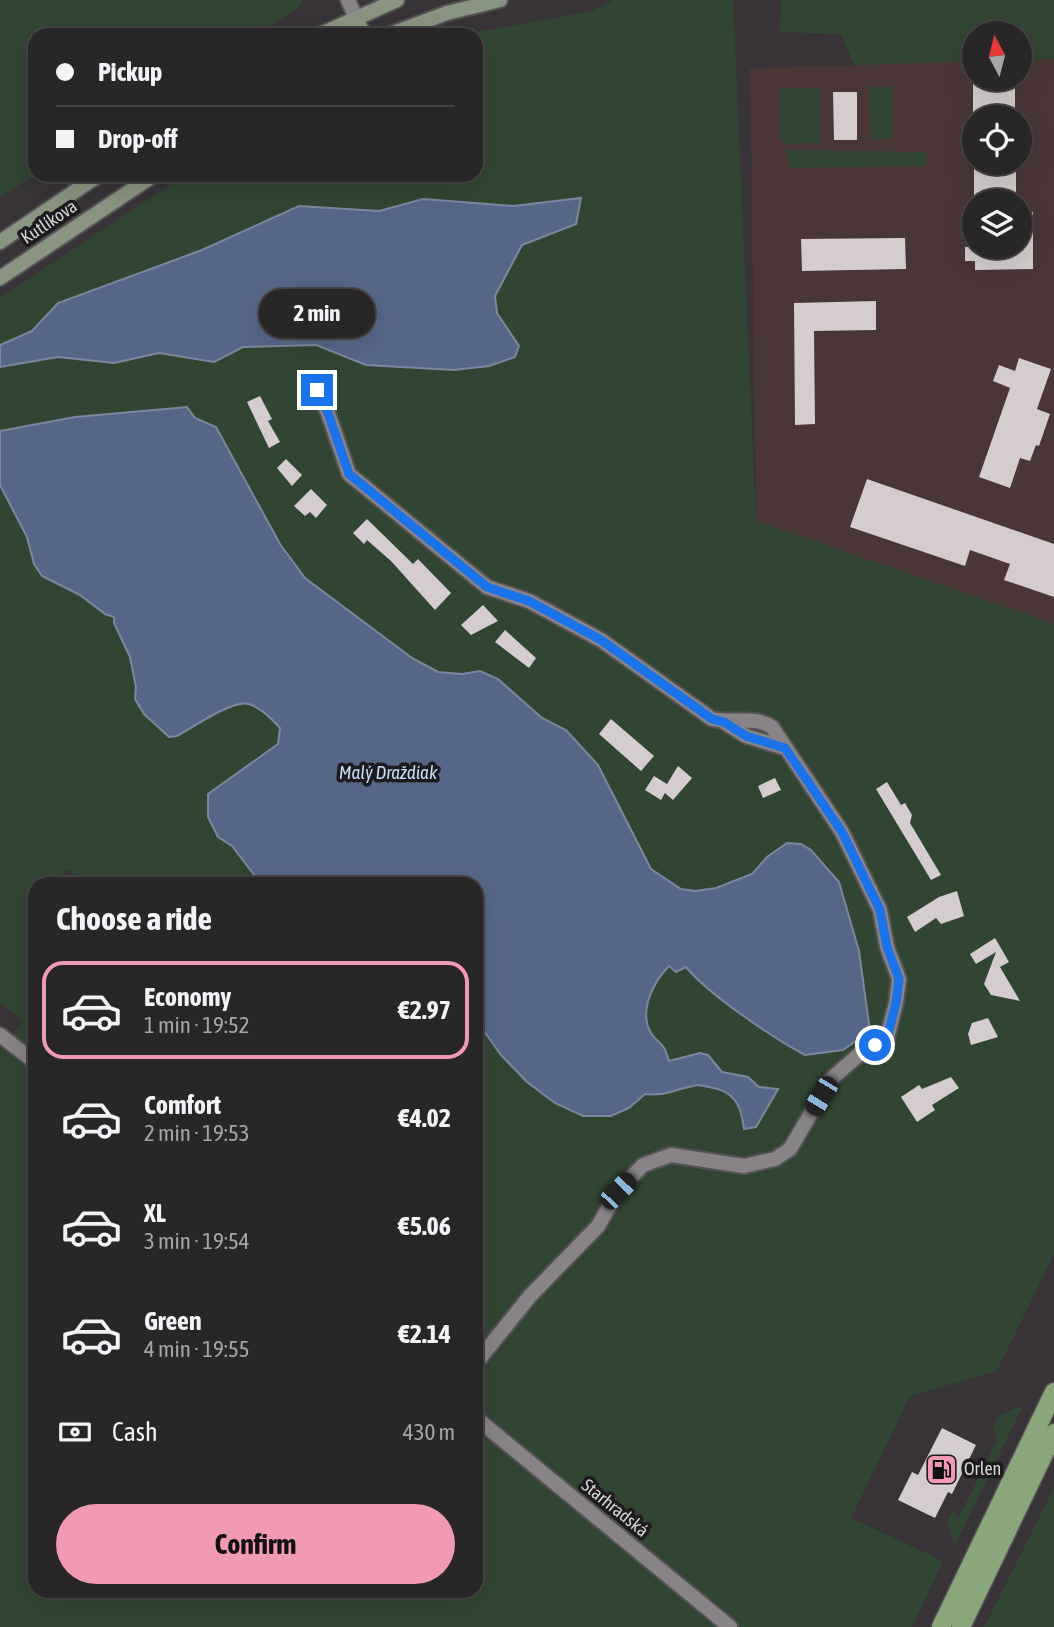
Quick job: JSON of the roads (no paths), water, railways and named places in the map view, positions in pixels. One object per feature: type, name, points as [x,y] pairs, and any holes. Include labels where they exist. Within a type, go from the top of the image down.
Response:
[{"type":"main road","points":[[334,28],[397,0]]},
{"type":"main road","points":[[407,28],[447,13],[500,0]]},
{"type":"main road","points":[[356,18],[361,28]]},
{"type":"main road","name":"Kutlíkova","points":[[0,242],[89,182]]},
{"type":"main road","name":"Kutlíkova","points":[[0,278],[144,182]]},
{"type":"main road","points":[[941,1627],[1054,1392]]},
{"type":"main road","points":[[961,1627],[1054,1433]]},
{"type":"street","points":[[348,0],[356,18]]},
{"type":"street","points":[[317,390],[349,474],[476,579],[487,587],[529,601],[601,640],[697,710],[746,736],[785,748]]},
{"type":"street","points":[[483,1354],[530,1296],[598,1226],[618,1191],[643,1165],[671,1155],[744,1166],[775,1159],[790,1149],[831,1079],[862,1052],[887,1038],[899,979],[887,947],[880,910],[842,832],[772,727],[759,719],[724,722]]},
{"type":"street","points":[[0,1035],[28,1057]]},
{"type":"street","name":"Starhradská","points":[[483,1424],[730,1627]]},
{"type":"water","points":[[581,198],[576,224],[522,245],[495,296],[497,313],[519,346],[515,357],[489,366],[454,370],[366,365],[316,345],[243,347],[214,362],[159,353],[114,363],[58,357],[0,367],[0,345],[32,331],[58,303],[202,250],[299,206],[379,211],[423,199],[514,206]]},
{"type":"water","name":"Malý Draždiak","points":[[187,407],[195,418],[216,427],[280,544],[305,578],[412,658],[438,672],[462,674],[480,671],[498,679],[542,718],[566,730],[598,765],[651,869],[681,889],[695,891],[716,888],[752,874],[767,857],[787,843],[801,844],[811,850],[839,882],[859,951],[870,1031],[843,1050],[805,1055],[742,1015],[709,990],[686,967],[676,972],[669,966],[653,988],[646,1015],[651,1033],[663,1046],[669,1061],[700,1053],[708,1055],[722,1072],[748,1077],[759,1087],[778,1089],[756,1127],[744,1129],[741,1113],[731,1096],[718,1089],[699,1085],[664,1093],[645,1094],[629,1108],[611,1116],[583,1116],[555,1103],[527,1082],[501,1055],[483,1030],[483,877],[256,877],[232,846],[218,837],[208,817],[208,794],[278,744],[280,728],[258,708],[242,704],[223,710],[177,736],[169,737],[144,714],[135,699],[136,687],[130,657],[114,623],[114,617],[105,614],[80,595],[42,576],[34,564],[27,537],[0,485],[0,431],[75,417]]},
{"type":"place","name":"Orlen","points":[[941,1469]]}]
